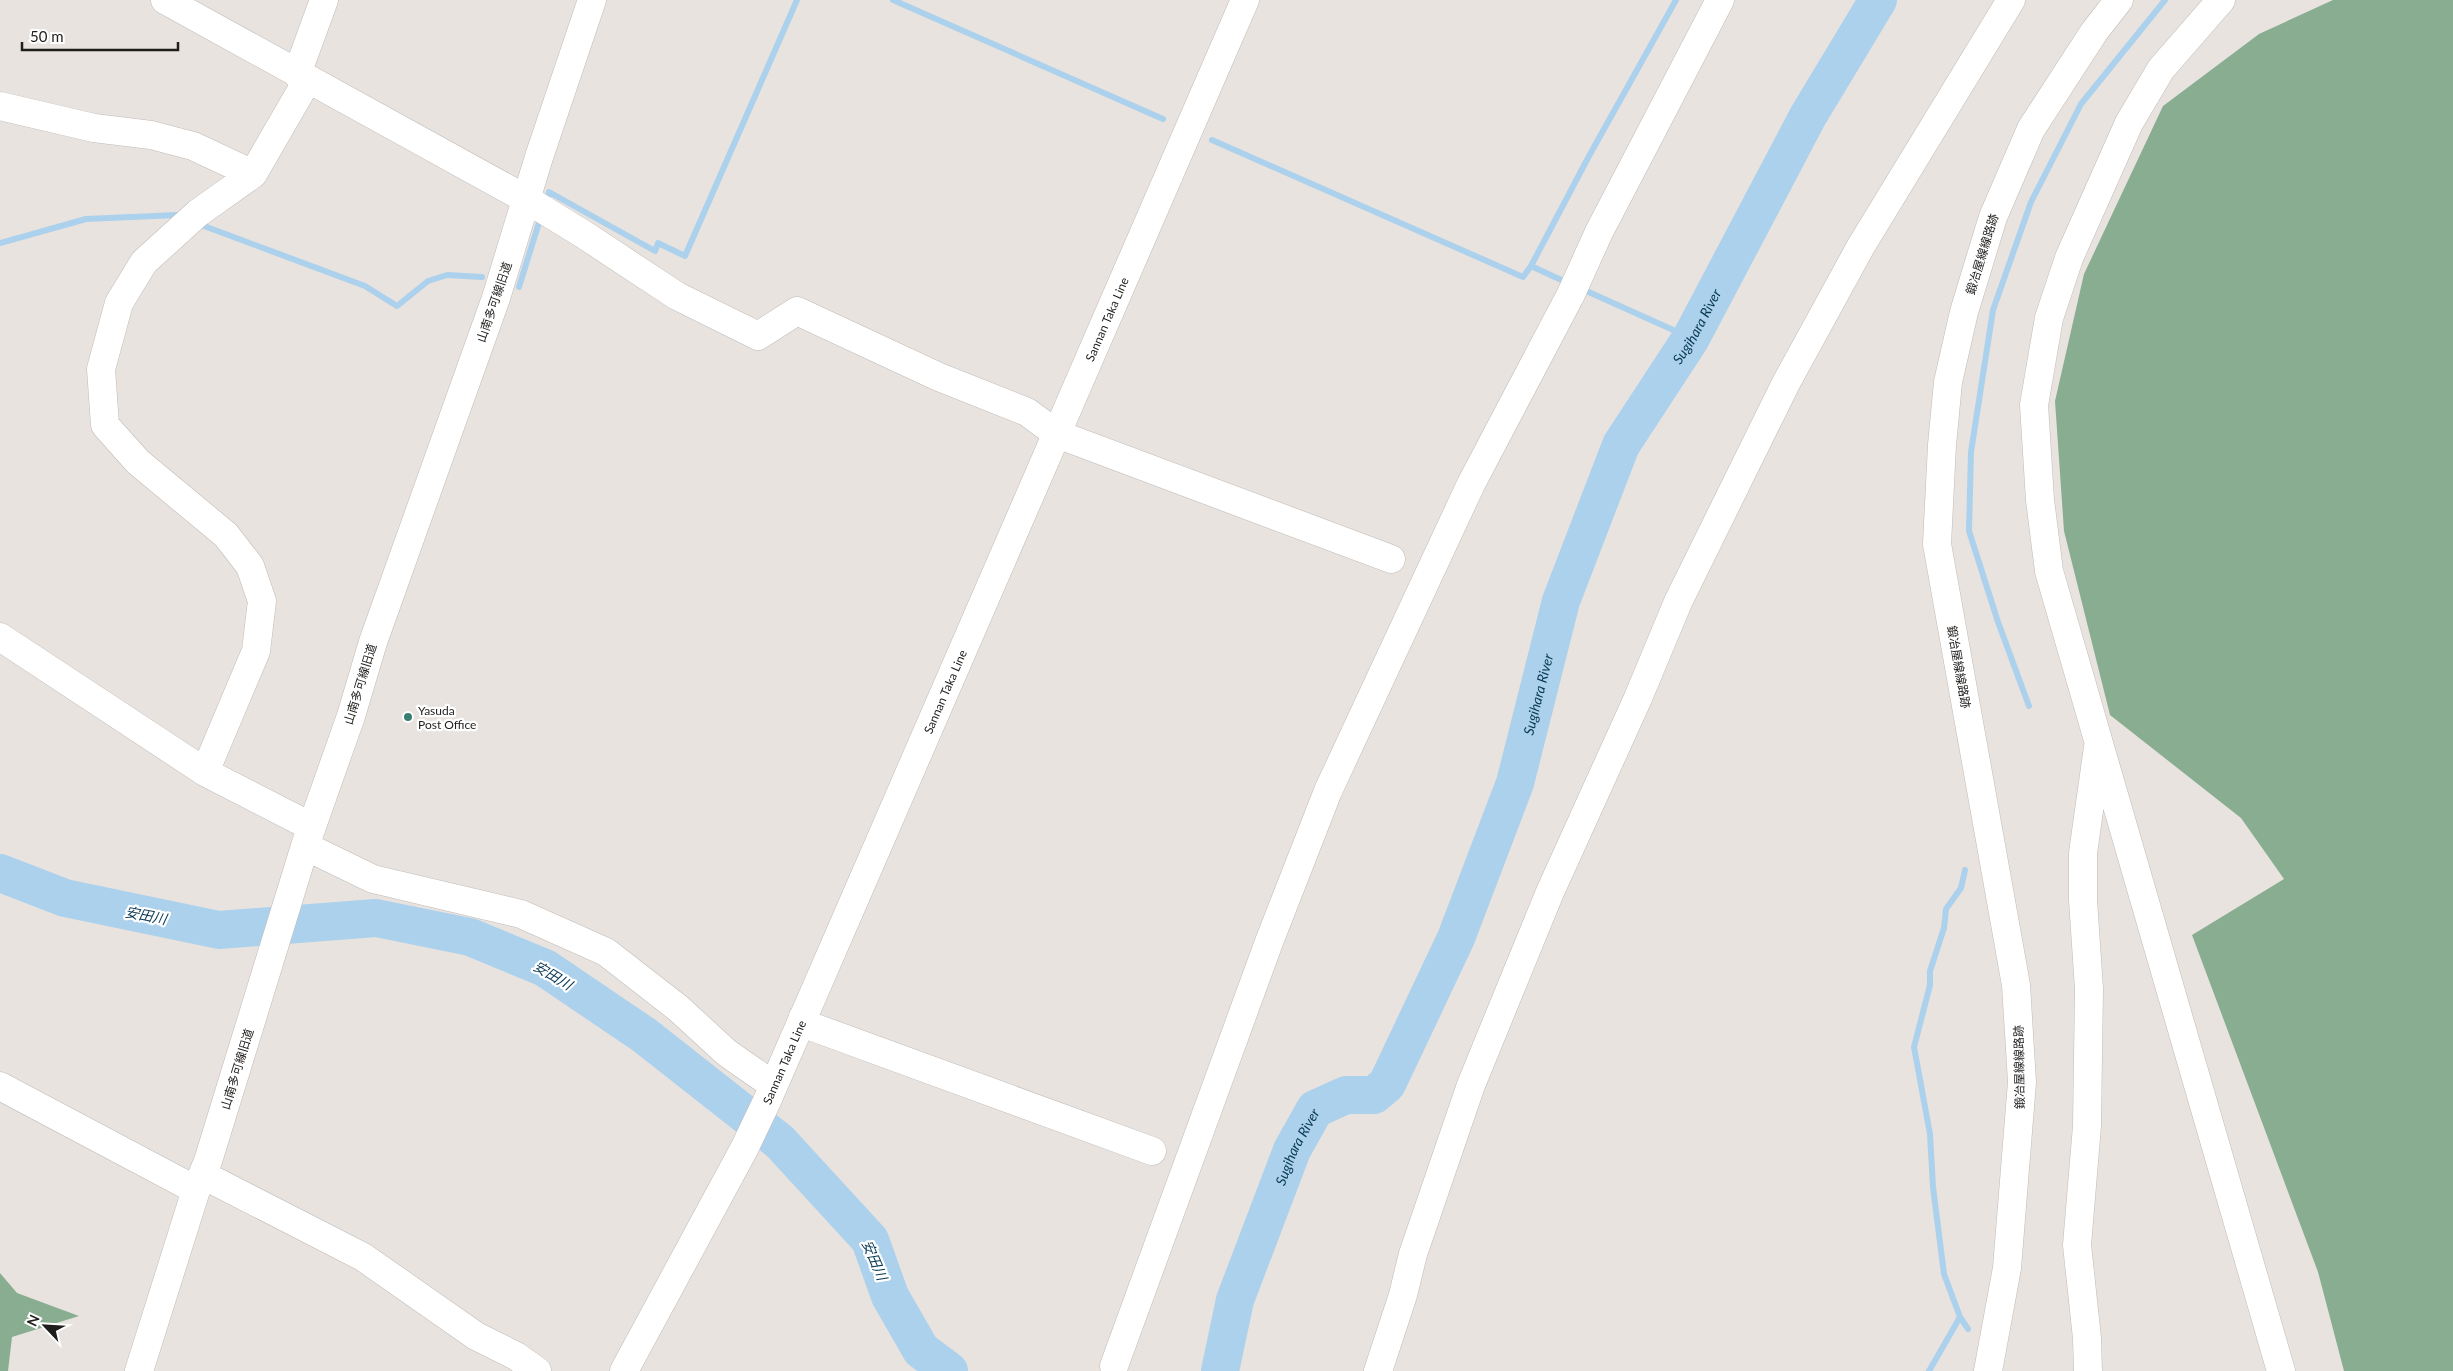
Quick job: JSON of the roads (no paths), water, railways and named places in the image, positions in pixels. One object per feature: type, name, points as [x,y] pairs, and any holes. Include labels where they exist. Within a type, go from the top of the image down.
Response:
[{"type":"street","points":[[164,0],[526,199],[677,296],[758,336],[797,312],[938,378],[1027,412],[1057,434],[1392,559]]},
{"type":"street","points":[[206,772],[256,651],[262,601],[250,566],[226,535],[138,462],[105,425],[101,370],[120,303],[144,262],[198,213],[253,174],[302,76],[324,0]]},
{"type":"street","name":"山南多可線旧道","points":[[138,1371],[280,934],[309,837],[351,716],[373,642],[496,298],[526,199],[592,0]]},
{"type":"street","name":"Sannan Taka Line","points":[[624,1371],[744,1149],[770,1093],[1245,0]]},
{"type":"street","points":[[1114,1366],[1268,942],[1328,791],[1471,484],[1571,294],[1599,232],[1720,0]]},
{"type":"street","points":[[1378,1371],[1403,1295],[1413,1254],[1470,1085],[1550,892],[1638,698],[1678,602],[1786,383],[1861,246],[2011,0]]},
{"type":"street","name":"鍛冶屋線線路跡","points":[[1988,1371],[2007,1268],[2022,1082],[2016,985],[1937,544],[1942,445],[1948,382],[1964,312],[1993,216],[2030,129],[2094,32],[2119,0]]},
{"type":"street","points":[[2221,0],[2161,69],[2129,123],[2066,266],[2049,318],[2034,405],[2040,500],[2049,571],[2281,1371]]},
{"type":"street","points":[[0,106],[94,128],[151,135],[176,141],[193,146],[253,174]]},
{"type":"street","points":[[0,637],[373,879],[522,914],[606,952],[678,1008],[770,1093]]},
{"type":"street","points":[[2088,1371],[2087,1338],[2077,1246],[2087,1126],[2089,989],[2083,900],[2083,853],[2099,739]]},
{"type":"street","points":[[803,1017],[810,1026],[1152,1151]]},
{"type":"street","points":[[0,1086],[199,1182],[363,1256],[476,1336],[516,1356],[536,1371]]},
{"type":"waterway","points":[[545,205],[549,192],[655,251],[658,243],[685,256],[797,0]]},
{"type":"waterway","points":[[893,0],[1163,119]]},
{"type":"waterway","points":[[1531,266],[1589,156],[1676,0]]},
{"type":"waterway","name":"Sugihara River","points":[[1220,1371],[1235,1300],[1292,1150],[1315,1109],[1346,1095],[1374,1095],[1387,1084],[1456,938],[1515,783],[1561,601],[1621,445],[1691,338],[1808,116],[1878,0]]},
{"type":"waterway","points":[[2029,706],[1998,622],[1969,531],[1971,452],[1993,310],[2031,202],[2081,104],[2165,0]]},
{"type":"waterway","points":[[1212,140],[1523,277],[1531,266],[1570,284]]},
{"type":"waterway","points":[[0,243],[86,219],[177,215],[182,217]]},
{"type":"waterway","points":[[519,287],[541,216]]},
{"type":"waterway","points":[[196,223],[365,286],[397,306],[428,281],[447,275],[482,277]]},
{"type":"waterway","points":[[1582,289],[1691,338]]},
{"type":"waterway","points":[[1965,870],[1961,888],[1946,909],[1944,928],[1930,971],[1930,985],[1914,1047],[1930,1134],[1933,1187],[1944,1274],[1960,1317],[1968,1329]]},
{"type":"waterway","name":"安田川","points":[[0,873],[65,898],[219,930],[376,918],[470,937],[545,968],[644,1035],[780,1142],[870,1240],[890,1296],[921,1350],[949,1371]]},
{"type":"waterway","points":[[1929,1371],[1960,1317]]},
{"type":"place","name":"Yasuda Post Office","points":[[408,717]]}]
